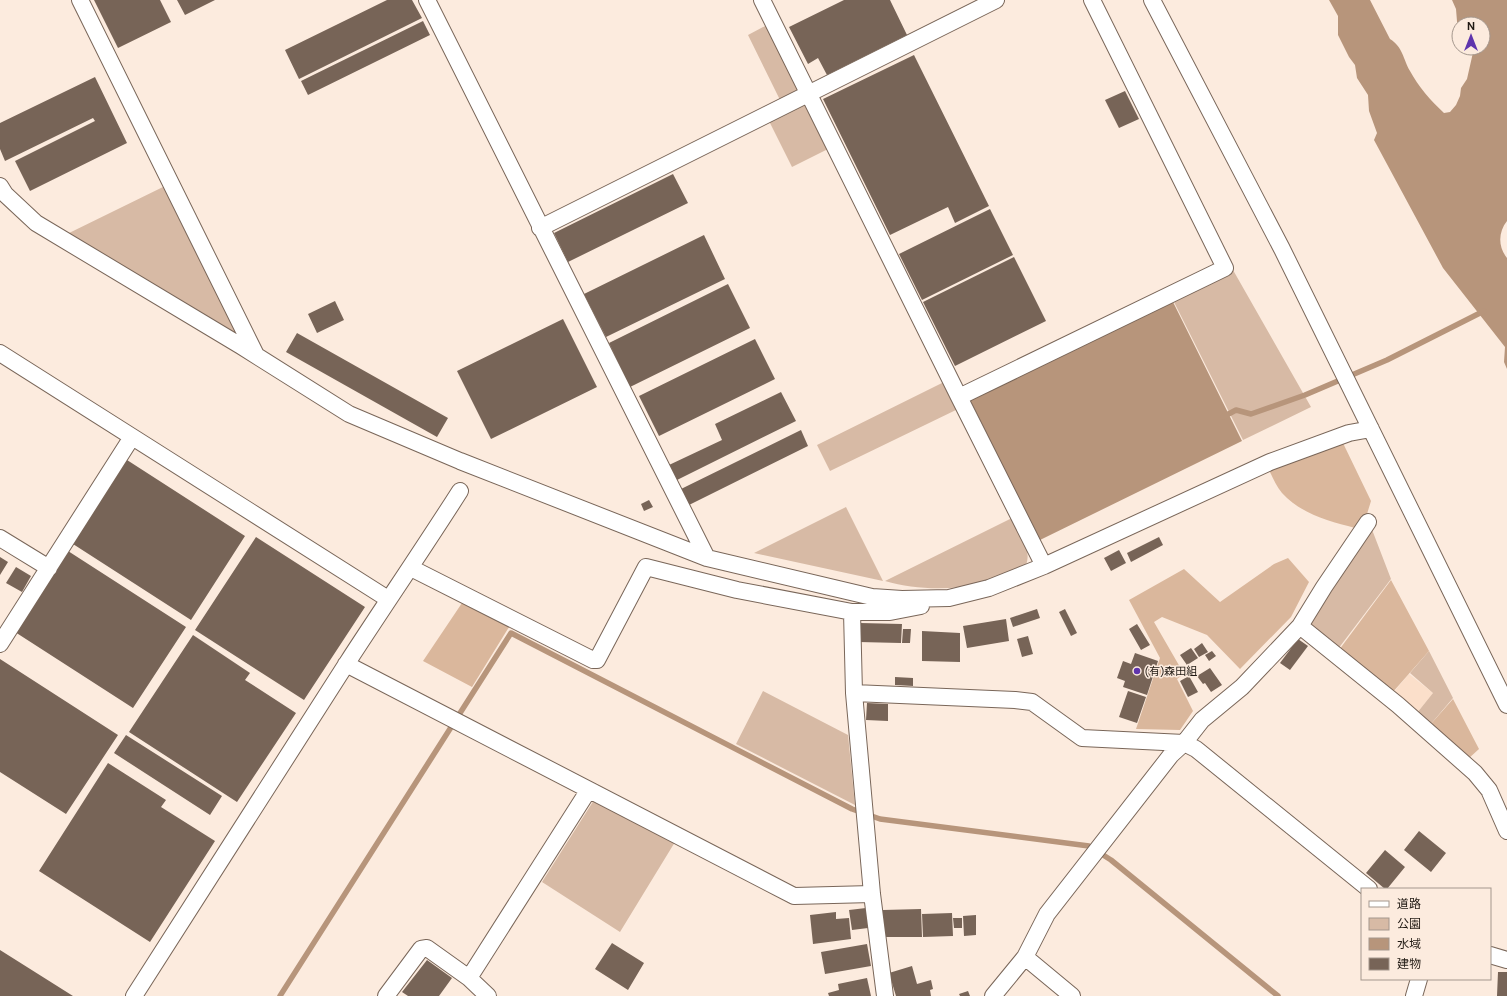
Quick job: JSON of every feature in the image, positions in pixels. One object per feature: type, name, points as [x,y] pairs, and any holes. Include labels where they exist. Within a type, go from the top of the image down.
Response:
[{"type":"street","points":[[80,0],[257,357]]},
{"type":"street","points":[[427,0],[540,228],[707,558]]},
{"type":"street","points":[[762,0],[1044,566]]},
{"type":"street","points":[[540,228],[996,0]]},
{"type":"street","points":[[959,397],[1225,268],[1092,0]]},
{"type":"street","points":[[1152,0],[1282,250],[1507,705]]},
{"type":"street","points":[[0,186],[5,194],[36,223],[234,342],[349,414],[460,461],[707,558],[872,597],[902,599],[949,598]]},
{"type":"street","points":[[0,353],[388,600]]},
{"type":"street","points":[[411,568],[593,660],[597,660],[646,567],[737,590],[852,612],[890,612],[926,605],[989,588],[1044,566],[1270,462],[1349,433],[1371,430]]},
{"type":"street","points":[[0,644],[132,437]]},
{"type":"street","points":[[134,996],[346,664],[460,492]]},
{"type":"street","points":[[992,996],[1026,957],[1047,914],[1171,755],[1184,743],[1202,720],[1242,688],[1300,626],[1324,587],[1368,522]]},
{"type":"street","points":[[0,538],[48,568]]},
{"type":"street","points":[[852,612],[854,693],[872,894],[885,996]]},
{"type":"street","points":[[1300,626],[1398,705],[1475,773],[1489,790],[1507,831]]},
{"type":"street","points":[[346,664],[588,791],[794,896],[872,894]]},
{"type":"street","points":[[854,693],[1032,702],[1082,738],[1184,743],[1196,749],[1369,888]]},
{"type":"street","points":[[469,978],[588,791]]},
{"type":"street","points":[[386,996],[421,950],[427,948],[469,978],[488,996]]},
{"type":"street","points":[[1491,955],[1507,960]]},
{"type":"street","points":[[1026,957],[1072,996]]},
{"type":"street","points":[[1414,996],[1419,980]]},
{"type":"shaded area","points":[[1342,441],[1371,501],[1367,514],[1355,528],[1316,516],[1298,506],[1282,493],[1268,468]]},
{"type":"shaded area","points":[[1288,558],[1309,582],[1291,617],[1240,669],[1207,635],[1162,617],[1154,622],[1184,674],[1177,679],[1193,711],[1180,730],[1136,729],[1160,658],[1129,600],[1184,569],[1220,602],[1274,564]]},
{"type":"shaded area","points":[[1391,580],[1429,651],[1392,693],[1339,650]]},
{"type":"shaded area","points":[[462,603],[509,627],[472,687],[423,661]]},
{"type":"shaded area","points":[[1409,674],[1433,693],[1417,713],[1393,693]]},
{"type":"shaded area","points":[[1453,699],[1479,749],[1468,759],[1430,725]]},
{"type":"green space","points":[[767,25],[800,92],[781,102],[748,35]]},
{"type":"green space","points":[[806,103],[828,149],[792,167],[769,121]]},
{"type":"green space","points":[[165,186],[242,340],[65,235]]},
{"type":"green space","points":[[1233,270],[1311,407],[1243,440],[1173,300]]},
{"type":"green space","points":[[944,382],[958,409],[830,471],[817,445]]},
{"type":"green space","points":[[846,507],[883,581],[754,553]]},
{"type":"green space","points":[[1012,518],[1022,535],[1026,547],[1026,565],[986,582],[961,587],[922,588],[885,581]]},
{"type":"green space","points":[[1371,527],[1391,579],[1338,649],[1307,625]]},
{"type":"green space","points":[[1429,651],[1453,698],[1430,725],[1417,713],[1433,693],[1410,673]]},
{"type":"green space","points":[[763,691],[848,735],[855,805],[736,744]]},
{"type":"green space","points":[[594,800],[675,842],[620,932],[542,882]]},
{"type":"water","points":[[1329,0],[1370,0],[1390,39],[1400,49],[1413,77],[1444,113],[1450,112],[1456,105],[1460,96],[1461,88],[1467,79],[1472,56],[1491,56],[1491,16],[1457,16],[1456,9],[1452,0],[1507,0],[1507,221],[1502,230],[1500,240],[1502,249],[1507,258],[1507,369],[1504,362],[1505,347],[1443,268],[1374,140],[1377,133],[1369,111],[1368,95],[1357,78],[1355,65],[1349,57],[1338,35],[1338,16]]},
{"type":"water","points":[[1172,300],[1242,441],[1040,540],[970,400]]},
{"type":"building","points":[[94,0],[160,0],[171,22],[118,48]]},
{"type":"building","points":[[177,0],[215,0],[185,15]]},
{"type":"building","points":[[387,0],[412,0],[422,18],[299,79],[285,50]]},
{"type":"building","points":[[844,0],[890,0],[907,35],[827,75],[818,58],[808,64],[789,27]]},
{"type":"building","points":[[423,21],[430,35],[308,95],[301,81]]},
{"type":"building","points":[[914,55],[989,206],[955,223],[948,207],[890,235],[823,99]]},
{"type":"building","points":[[95,77],[127,143],[30,191],[15,161],[95,121],[93,118],[5,161],[0,149],[0,123]]},
{"type":"building","points":[[1125,91],[1139,119],[1119,128],[1105,100]]},
{"type":"building","points":[[673,174],[688,203],[568,262],[554,233]]},
{"type":"building","points":[[990,209],[1013,255],[922,300],[899,254]]},
{"type":"building","points":[[704,235],[725,279],[606,337],[584,294]]},
{"type":"building","points":[[1014,257],[1046,321],[955,366],[923,302]]},
{"type":"building","points":[[728,284],[750,328],[630,387],[609,343]]},
{"type":"building","points":[[335,301],[344,320],[317,333],[308,314]]},
{"type":"building","points":[[563,319],[597,387],[491,439],[457,371]]},
{"type":"building","points":[[297,333],[448,418],[437,437],[286,352]]},
{"type":"building","points":[[755,339],[775,379],[659,436],[639,396]]},
{"type":"building","points":[[781,392],[796,421],[677,480],[669,465],[722,440],[715,424]]},
{"type":"building","points":[[801,430],[808,446],[689,505],[681,489]]},
{"type":"building","points":[[127,460],[245,536],[191,620],[73,544]]},
{"type":"building","points":[[649,500],[653,507],[644,511],[641,504]]},
{"type":"building","points":[[256,537],[365,607],[304,700],[195,630]]},
{"type":"building","points":[[1159,537],[1163,545],[1131,562],[1127,553]]},
{"type":"building","points":[[1119,550],[1126,563],[1111,571],[1104,558]]},
{"type":"building","points":[[68,551],[186,627],[133,708],[15,632]]},
{"type":"building","points":[[0,557],[8,562],[0,575]]},
{"type":"building","points":[[16,567],[31,576],[22,592],[6,583]]},
{"type":"building","points":[[1037,609],[1040,618],[1013,627],[1010,618]]},
{"type":"building","points":[[1065,609],[1077,633],[1071,636],[1059,612]]},
{"type":"building","points":[[1006,619],[1009,641],[967,648],[963,626]]},
{"type":"building","points":[[860,623],[902,624],[901,643],[859,642]]},
{"type":"building","points":[[1137,624],[1150,645],[1141,650],[1129,629]]},
{"type":"building","points":[[903,629],[911,629],[910,643],[902,643]]},
{"type":"building","points":[[922,631],[960,633],[960,662],[922,661]]},
{"type":"building","points":[[193,635],[250,673],[245,680],[296,713],[237,802],[129,732]]},
{"type":"building","points":[[1028,636],[1033,654],[1022,657],[1017,639]]},
{"type":"building","points":[[1298,639],[1308,646],[1290,670],[1280,663]]},
{"type":"building","points":[[1202,643],[1208,652],[1199,657],[1194,649]]},
{"type":"building","points":[[1191,648],[1198,658],[1187,665],[1180,655]]},
{"type":"building","points":[[1212,651],[1216,656],[1209,661],[1205,655]]},
{"type":"building","name":"(有)森田組","points":[[1135,653],[1158,661],[1147,695],[1123,687],[1125,681],[1117,678],[1123,661],[1131,664]]},
{"type":"building","points":[[0,659],[118,735],[66,814],[0,772]]},
{"type":"building","points":[[1210,668],[1222,685],[1211,692],[1205,683],[1203,684],[1197,676]]},
{"type":"building","points":[[1189,676],[1198,692],[1188,697],[1180,681]]},
{"type":"building","points":[[895,677],[913,678],[913,686],[895,685]]},
{"type":"building","points":[[1128,691],[1146,697],[1137,723],[1119,717]]},
{"type":"building","points":[[867,703],[888,704],[888,721],[866,720]]},
{"type":"building","points":[[126,735],[222,796],[210,815],[114,753]]},
{"type":"building","points":[[108,763],[166,800],[161,807],[215,841],[150,942],[39,871]]},
{"type":"building","points":[[1419,831],[1446,853],[1431,872],[1404,850]]},
{"type":"building","points":[[1385,850],[1405,867],[1388,888],[1384,888],[1366,873]]},
{"type":"building","points":[[866,908],[868,928],[852,930],[849,910]]},
{"type":"building","points":[[921,909],[922,937],[883,937],[883,910]]},
{"type":"building","points":[[836,912],[836,919],[849,918],[851,939],[813,944],[810,915]]},
{"type":"building","points":[[952,913],[953,936],[923,937],[922,914]]},
{"type":"building","points":[[976,915],[976,935],[964,936],[963,916]]},
{"type":"building","points":[[953,918],[962,918],[962,928],[954,928]]},
{"type":"building","points":[[612,943],[644,963],[628,990],[595,969]]},
{"type":"building","points":[[867,944],[871,966],[825,974],[821,952]]},
{"type":"building","points":[[0,950],[73,996],[0,996]]},
{"type":"building","points":[[427,960],[452,978],[439,996],[408,996],[402,992]]},
{"type":"building","points":[[912,966],[917,984],[931,980],[933,989],[930,990],[931,996],[896,996],[889,973]]},
{"type":"building","points":[[1498,972],[1507,972],[1507,996],[1497,996]]},
{"type":"building","points":[[867,978],[871,996],[829,996],[828,993],[839,990],[838,984]]},
{"type":"building","points":[[968,991],[970,996],[960,996],[959,994]]},
{"type":"waterway","points":[[1223,417],[1236,410],[1251,414],[1305,395],[1387,360],[1484,311]]},
{"type":"waterway","points":[[280,996],[511,633],[852,809],[880,819],[1089,846],[1111,860],[1278,996]]},
{"type":"place","name":"(有)森田組","points":[[1137,671]]}]
